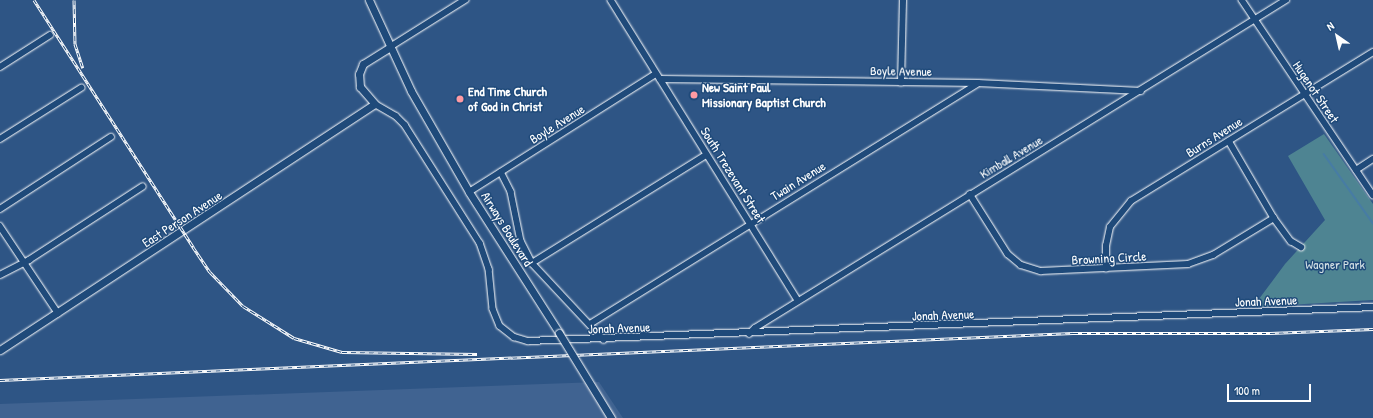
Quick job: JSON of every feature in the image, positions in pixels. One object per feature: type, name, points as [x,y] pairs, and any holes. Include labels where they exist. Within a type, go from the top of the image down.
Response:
[{"type":"main road","name":"Airways Boulevard","points":[[369,0],[410,90],[469,192],[612,418]]},
{"type":"main road","points":[[375,104],[360,87],[359,74],[363,64],[390,47]]},
{"type":"main road","name":"East Person Avenue","points":[[0,350],[375,104]]},
{"type":"street","points":[[390,47],[465,0]]},
{"type":"street","name":"South Trezevant Street","points":[[611,0],[798,301]]},
{"type":"street","points":[[901,82],[903,0]]},
{"type":"street","name":"Hugenot Street","points":[[1242,0],[1304,95],[1373,196]]},
{"type":"street","name":"Kimball Avenue","points":[[749,334],[755,328],[970,194],[1286,0]]},
{"type":"street","points":[[0,67],[50,35]]},
{"type":"street","name":"Burns Avenue","points":[[1106,269],[1107,236],[1119,213],[1131,201],[1373,52]]},
{"type":"street","name":"Boyle Avenue","points":[[469,192],[658,76],[978,83],[1141,90]]},
{"type":"street","name":"Twain Avenue","points":[[590,324],[978,83]]},
{"type":"street","points":[[0,139],[81,88]]},
{"type":"street","name":"Jonah Avenue","points":[[375,104],[396,116],[405,125],[480,243],[488,269],[492,309],[500,326],[514,337],[528,341],[604,340],[1373,307]]},
{"type":"street","points":[[0,209],[111,137]]},
{"type":"street","points":[[1229,141],[1274,218],[1291,241],[1301,247]]},
{"type":"street","points":[[532,264],[706,155]]},
{"type":"street","points":[[1356,170],[1373,159]]},
{"type":"street","name":"Airways Boulevard","points":[[501,172],[511,192],[521,241],[532,264],[604,340]]},
{"type":"street","points":[[0,274],[23,262],[142,188]]},
{"type":"street","name":"Browning Circle","points":[[970,194],[1002,247],[1021,265],[1049,272],[1169,266],[1197,262],[1274,218]]},
{"type":"street","points":[[0,226],[58,313]]},
{"type":"shaded area","points":[[599,382],[623,418],[0,418],[0,404]]},
{"type":"green space","name":"Wagner Park","points":[[1324,134],[1373,204],[1373,300],[1253,307],[1285,264],[1325,220],[1288,156]]},
{"type":"waterway","points":[[1324,154],[1373,223]]},
{"type":"railway","points":[[34,0],[210,272],[243,306],[294,338],[342,352],[477,354]]},
{"type":"railway","points":[[74,0],[75,44],[83,68]]},
{"type":"railway","points":[[0,380],[1073,333],[1270,333],[1373,329]]},
{"type":"place","name":"New Saint Paul Missionary Baptist Church","points":[[694,95]]},
{"type":"place","name":"End Time Church of God in Christ","points":[[460,99]]}]
